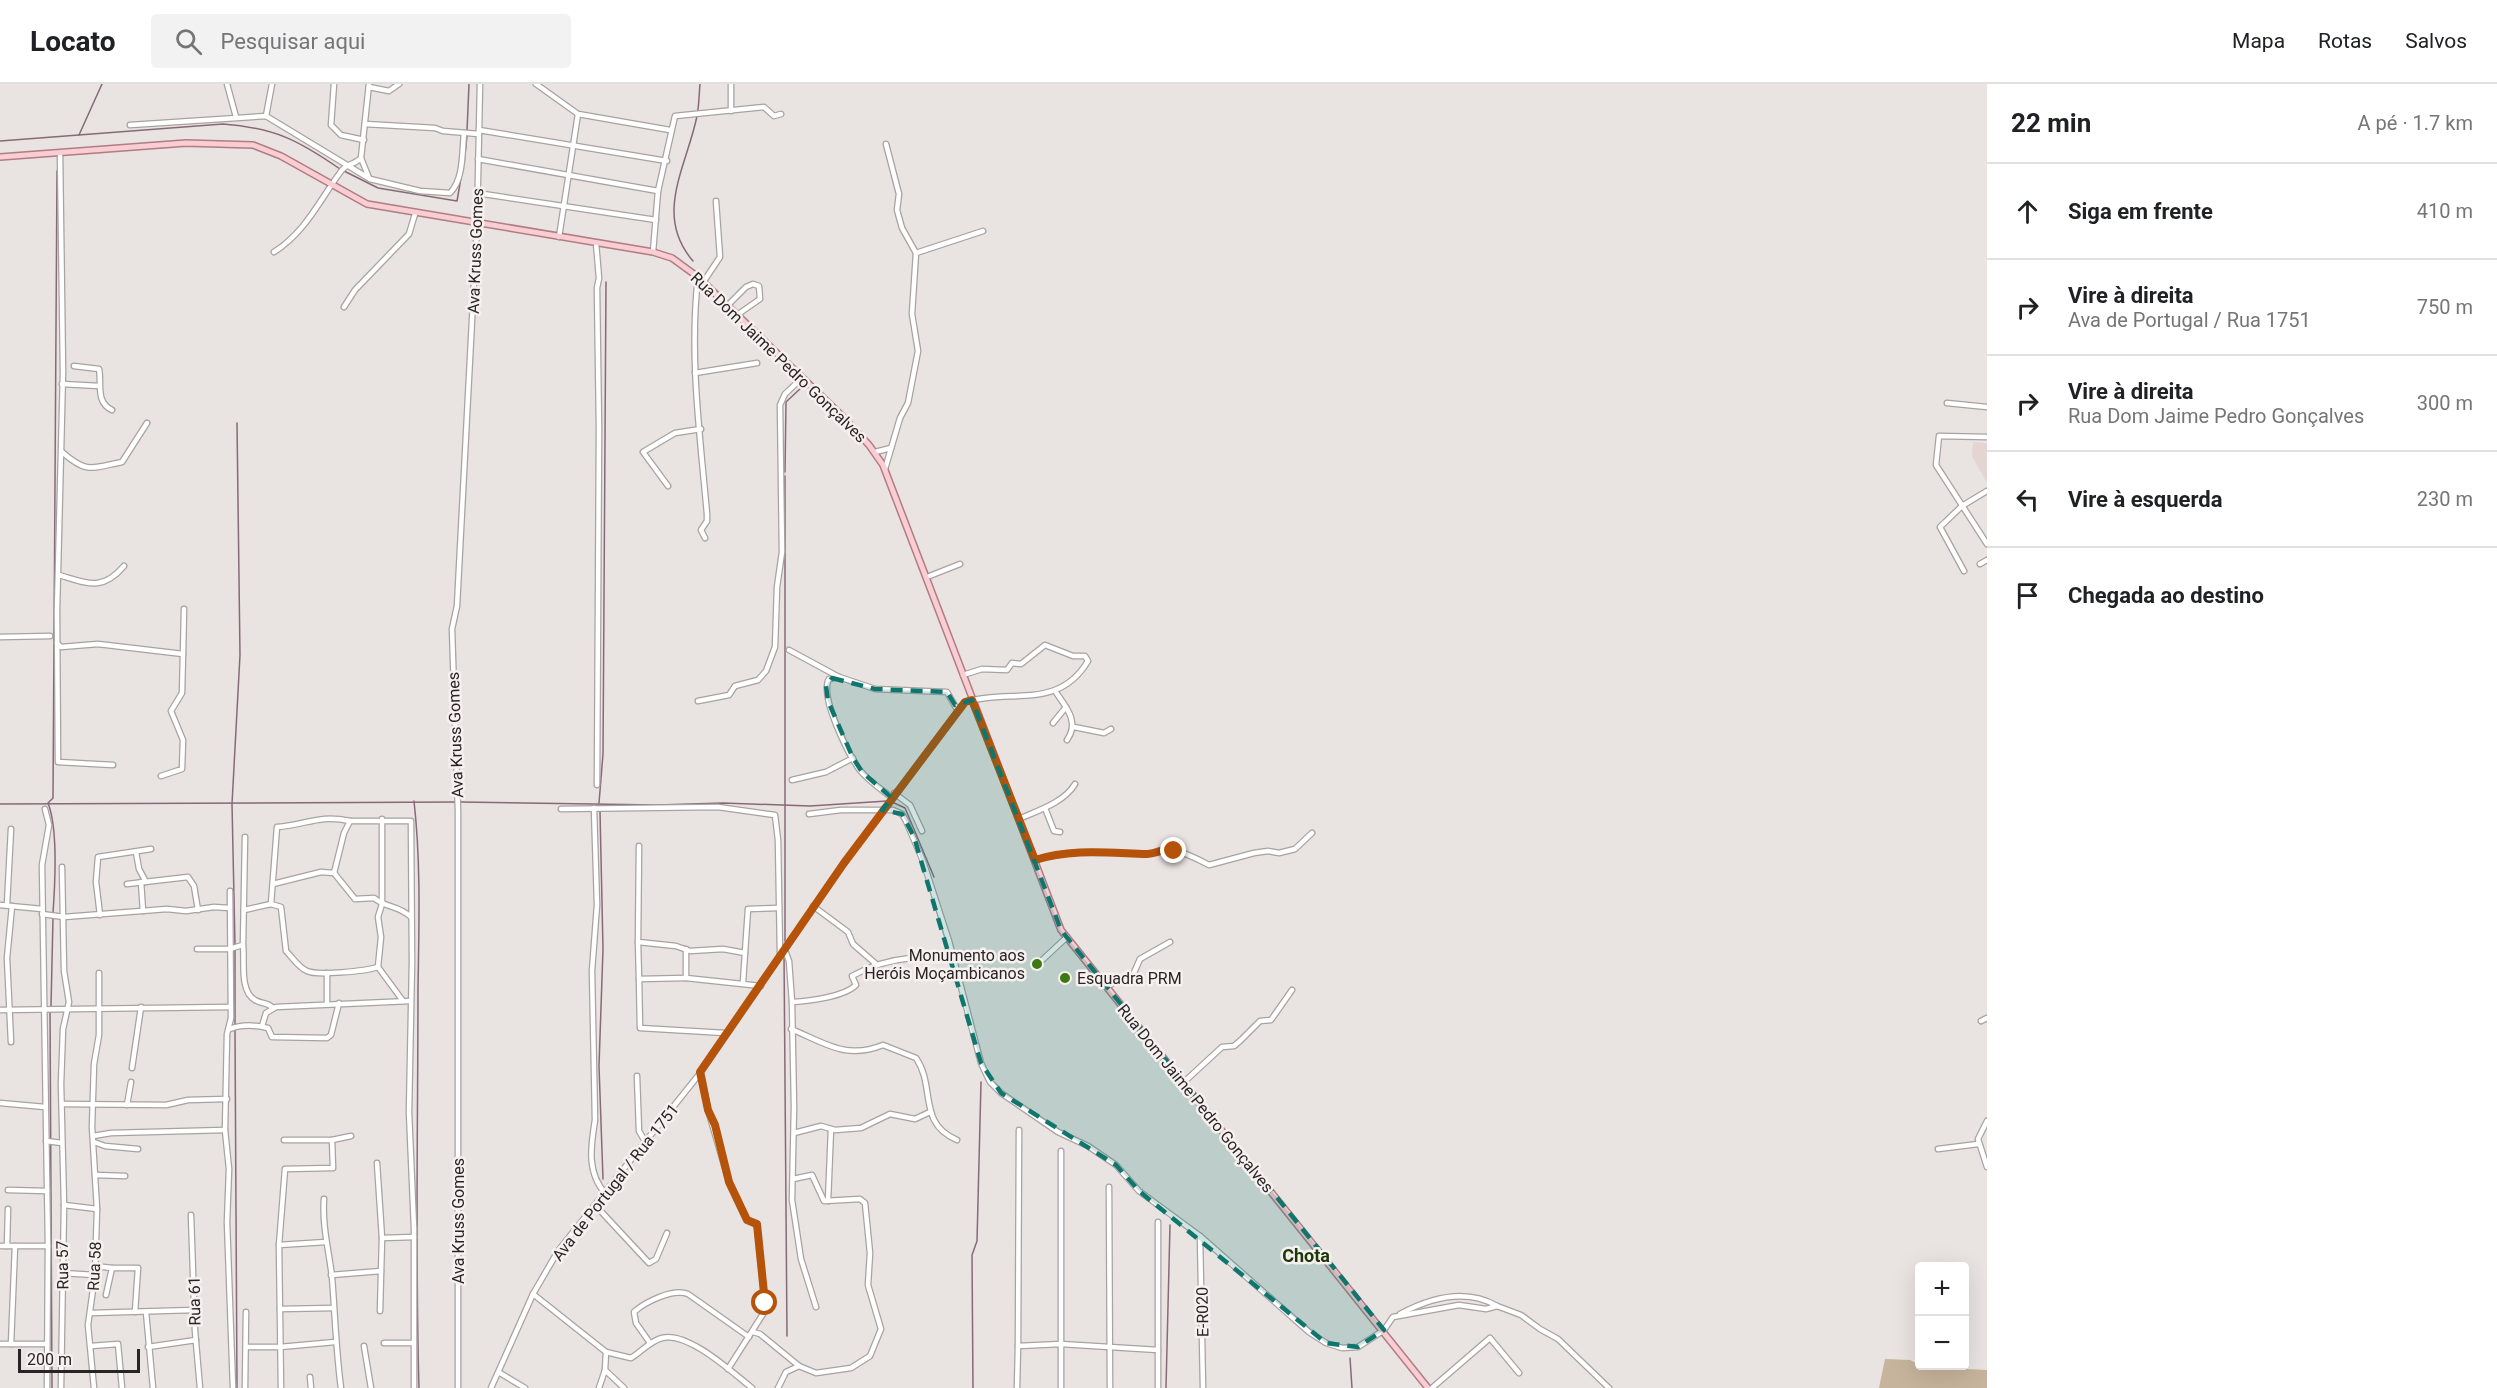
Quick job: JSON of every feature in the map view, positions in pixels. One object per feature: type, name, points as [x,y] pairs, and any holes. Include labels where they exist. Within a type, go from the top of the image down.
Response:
[{"type":"main road","name":"Rua Dom Jaime Pedro Gonçalves","points":[[0,158],[186,143],[254,145],[281,156],[331,186],[367,204],[477,225],[653,252],[672,258],[704,282],[875,452],[885,469],[972,700],[1067,937],[1430,1388]]},
{"type":"street","points":[[227,84],[236,117]]},
{"type":"street","points":[[266,116],[272,84]]},
{"type":"street","points":[[334,84],[331,125],[341,135],[364,140]]},
{"type":"street","points":[[369,179],[361,158],[369,86],[389,91],[399,84]]},
{"type":"street","name":"Ava Kruss Gomes","points":[[458,1388],[458,811],[452,629],[458,594],[477,225],[480,84]]},
{"type":"street","points":[[536,84],[578,114],[670,130]]},
{"type":"street","points":[[731,84],[731,111]]},
{"type":"street","points":[[653,252],[658,190],[667,161],[672,132],[670,130],[676,115],[764,107],[774,116],[782,114]]},
{"type":"street","points":[[559,237],[578,114]]},
{"type":"street","points":[[130,124],[266,116],[319,146],[345,167],[369,179],[420,191],[450,193],[461,173],[467,133]]},
{"type":"street","points":[[365,124],[437,128],[443,131],[467,133],[479,132],[574,144],[667,161]]},
{"type":"street","points":[[885,469],[915,377],[918,351],[912,314],[912,285],[916,253],[902,228],[897,210],[899,194],[892,159],[886,144]]},
{"type":"street","points":[[60,153],[63,372],[60,428],[62,452],[59,467],[58,762],[113,765]]},
{"type":"street","points":[[274,252],[291,239],[310,219],[345,167],[361,158]]},
{"type":"street","points":[[478,159],[658,190]]},
{"type":"street","points":[[477,194],[656,220]]},
{"type":"street","points":[[704,282],[720,257],[716,201]]},
{"type":"street","points":[[344,307],[391,250],[409,234],[415,214]]},
{"type":"street","points":[[916,253],[983,231]]},
{"type":"street","points":[[596,243],[599,278],[597,288],[599,429],[597,785]]},
{"type":"street","points":[[698,277],[694,311],[695,396],[701,429],[707,514],[707,521],[701,530],[705,538]]},
{"type":"street","points":[[728,305],[746,287],[753,284],[759,286],[760,299],[737,315]]},
{"type":"street","points":[[695,374],[757,363]]},
{"type":"street","points":[[74,366],[99,369],[99,386],[103,403],[112,410]]},
{"type":"street","points":[[63,372],[74,385]]},
{"type":"street","points":[[698,701],[729,694],[735,686],[758,680],[771,660],[775,647],[777,587],[782,552],[780,405],[785,394],[802,378]]},
{"type":"street","points":[[62,384],[99,386]]},
{"type":"street","points":[[1947,403],[1987,407]]},
{"type":"street","points":[[62,452],[72,463],[88,468],[122,462],[147,423]]},
{"type":"street","points":[[668,486],[643,452],[675,433],[701,429]]},
{"type":"street","points":[[1987,437],[1939,436],[1936,446],[1936,465],[1987,544]]},
{"type":"street","points":[[875,452],[891,448]]},
{"type":"street","points":[[1964,571],[1940,529],[1944,521],[1962,506],[1986,493]]},
{"type":"street","points":[[1980,564],[1987,560]]},
{"type":"street","points":[[927,577],[960,564]]},
{"type":"street","points":[[59,576],[87,584],[104,582],[124,566]]},
{"type":"street","points":[[162,776],[182,769],[183,740],[171,711],[182,693],[183,609]]},
{"type":"street","points":[[0,637],[50,636]]},
{"type":"street","points":[[57,643],[61,647],[98,644],[183,654]]},
{"type":"street","points":[[963,675],[982,669],[1007,670],[1012,663],[1025,662],[1045,645],[1073,656],[1088,658],[1083,670],[1064,688],[1055,691],[972,700]]},
{"type":"street","points":[[789,650],[839,677],[875,689],[947,692],[958,711]]},
{"type":"street","points":[[839,677],[828,681],[828,701],[854,758],[862,772],[892,795],[910,805],[922,831]]},
{"type":"street","points":[[1055,691],[1074,727]]},
{"type":"street","name":"Ava de Portugal / Rua 1751","points":[[491,1388],[500,1373],[533,1294],[558,1251],[606,1194],[700,1072],[892,795],[965,702],[972,700]]},
{"type":"street","points":[[1053,723],[1066,708]]},
{"type":"street","points":[[1074,727],[1100,732],[1111,729]]},
{"type":"street","points":[[1067,740],[1074,727]]},
{"type":"street","points":[[792,780],[826,772],[854,758]]},
{"type":"street","points":[[1019,819],[1045,808],[1069,793],[1075,784]]},
{"type":"street","points":[[561,809],[718,807],[772,813],[777,821],[780,954]]},
{"type":"street","points":[[594,808],[597,905],[592,971],[595,1108],[590,1142],[595,1179],[606,1194]]},
{"type":"street","points":[[1045,808],[1053,829],[1060,832]]},
{"type":"street","points":[[45,810],[49,825],[42,857],[42,911],[49,1009],[45,1107],[50,1142],[47,1191],[47,1388]]},
{"type":"street","points":[[808,814],[842,810],[882,810],[902,814],[914,837],[949,941],[981,1063],[990,1082],[1001,1093],[1058,1132],[1088,1146],[1116,1164],[1139,1191],[1200,1236],[1309,1332],[1326,1343],[1342,1348],[1358,1347],[1384,1330],[1393,1317],[1426,1300],[1447,1297],[1487,1300],[1521,1315],[1540,1329],[1558,1338],[1609,1388]]},
{"type":"street","points":[[271,904],[277,827],[295,826],[321,817],[411,821],[411,1085],[408,1112],[414,1237],[414,1388]]},
{"type":"street","points":[[244,910],[278,904],[283,912],[286,951],[306,971],[327,974],[366,971],[378,967],[381,960],[378,917],[382,904],[382,819]]},
{"type":"street","points":[[334,873],[344,833],[350,820]]},
{"type":"street","points":[[10,1042],[7,872],[11,829]]},
{"type":"street","points":[[1035,860],[1073,852],[1148,854],[1167,848],[1190,855],[1209,865],[1268,851],[1279,853],[1295,849],[1312,833]]},
{"type":"street","points":[[245,837],[243,969],[248,991],[254,1000],[272,1008],[410,1001]]},
{"type":"street","points":[[639,846],[640,1028],[726,1033]]},
{"type":"street","points":[[100,915],[96,882],[98,857],[151,849]]},
{"type":"street","points":[[136,852],[144,882],[143,911]]},
{"type":"street","name":"Rua 57","points":[[61,1388],[64,1205],[63,1029],[68,1009],[63,953],[62,867]]},
{"type":"street","points":[[0,872],[7,872]]},
{"type":"street","points":[[273,884],[321,872],[334,873],[355,899],[374,897],[382,904],[400,907],[411,916]]},
{"type":"street","points":[[127,884],[188,877],[194,886],[198,910]]},
{"type":"street","points":[[230,891],[230,1029],[227,1034],[225,1130],[229,1169],[227,1222],[233,1388]]},
{"type":"street","points":[[0,905],[42,911],[53,917],[229,908]]},
{"type":"street","points":[[813,906],[848,932],[852,944],[876,964]]},
{"type":"street","points":[[743,982],[748,909],[778,908]]},
{"type":"street","points":[[1039,963],[1067,937]]},
{"type":"street","points":[[638,942],[686,949],[723,949],[745,953]]},
{"type":"street","points":[[1107,987],[1119,979],[1133,975],[1140,960],[1170,942]]},
{"type":"street","points":[[197,949],[229,949],[243,945]]},
{"type":"street","points":[[784,948],[789,962],[792,1002],[794,1133],[792,1200],[801,1258],[816,1307]]},
{"type":"street","points":[[686,949],[686,978]]},
{"type":"street","points":[[792,1002],[812,1001],[849,992],[856,985],[852,976],[876,964],[887,964],[911,958]]},
{"type":"street","points":[[378,967],[404,1001]]},
{"type":"street","name":"Rua 58","points":[[94,1388],[88,1325],[95,1275],[97,1209],[93,1105],[94,1064],[99,1030],[97,1009],[99,973]]},
{"type":"street","points":[[327,974],[327,1004]]},
{"type":"street","points":[[639,980],[686,978],[743,982],[761,986]]},
{"type":"street","points":[[1183,1083],[1222,1047],[1234,1046],[1260,1021],[1271,1020],[1292,990]]},
{"type":"street","points":[[230,1029],[240,1026],[262,1026],[268,1028],[272,1037],[327,1038],[331,1035],[339,1003]]},
{"type":"street","points":[[132,1068],[141,1007]]},
{"type":"street","points":[[0,1010],[230,1007]]},
{"type":"street","points":[[262,1026],[266,1013],[272,1008]]},
{"type":"street","points":[[1981,1021],[1987,1017]]},
{"type":"street","points":[[792,1029],[826,1046],[850,1052],[860,1053],[883,1045],[916,1058],[925,1079],[930,1112],[940,1129],[957,1140]]},
{"type":"street","points":[[700,1072],[708,1110],[715,1125],[729,1182],[747,1220],[757,1224],[765,1303],[762,1316],[728,1369]]},
{"type":"street","points":[[637,1076],[639,1131],[646,1143]]},
{"type":"street","points":[[127,1105],[131,1082]]},
{"type":"street","points":[[62,1104],[176,1104],[188,1100],[227,1099]]},
{"type":"street","points":[[0,1103],[45,1107]]},
{"type":"street","points":[[794,1133],[821,1126],[831,1129],[861,1128],[890,1114],[915,1119],[930,1112]]},
{"type":"street","points":[[1987,1121],[1978,1139],[1987,1167]]},
{"type":"street","points":[[828,1201],[831,1129]]},
{"type":"street","points":[[93,1136],[111,1133],[225,1130]]},
{"type":"street","points":[[1017,1388],[1019,1130]]},
{"type":"street","points":[[284,1140],[332,1140],[351,1136]]},
{"type":"street","points":[[282,1388],[279,1245],[285,1169],[333,1168],[332,1140]]},
{"type":"street","points":[[50,1142],[62,1143]]},
{"type":"street","points":[[94,1142],[105,1146],[138,1149]]},
{"type":"street","points":[[1938,1149],[1978,1144]]},
{"type":"street","points":[[1061,1151],[1061,1388]]},
{"type":"street","points":[[377,1163],[382,1238],[380,1311]]},
{"type":"street","points":[[95,1174],[125,1176]]},
{"type":"street","points":[[753,1332],[760,1334],[799,1366],[816,1373],[851,1368],[870,1356],[881,1329],[868,1285],[870,1253],[865,1203],[860,1199],[824,1201],[812,1175],[793,1179]]},
{"type":"street","points":[[1108,1186],[1110,1388]]},
{"type":"street","points":[[8,1190],[47,1191]]},
{"type":"street","points":[[324,1199],[326,1242],[341,1388]]},
{"type":"street","points":[[64,1205],[97,1209]]},
{"type":"street","points":[[596,1206],[649,1263],[656,1259],[667,1233]]},
{"type":"street","points":[[7,1246],[8,1209]]},
{"type":"street","name":"Rua 61","points":[[191,1215],[194,1310],[200,1388]]},
{"type":"street","points":[[1158,1222],[1158,1388]]},
{"type":"street","name":"E-R020","points":[[1200,1236],[1203,1388]]},
{"type":"street","points":[[382,1238],[414,1237]]},
{"type":"street","points":[[279,1245],[326,1242]]},
{"type":"street","points":[[0,1246],[48,1246]]},
{"type":"street","points":[[11,1344],[15,1246]]},
{"type":"street","points":[[95,1266],[138,1268],[135,1312]]},
{"type":"street","points":[[106,1295],[112,1268]]},
{"type":"street","points":[[331,1275],[381,1271]]},
{"type":"street","points":[[62,1273],[95,1275]]},
{"type":"street","points":[[650,1343],[638,1326],[634,1312],[676,1292],[688,1294],[749,1337]]},
{"type":"street","points":[[533,1294],[606,1352],[630,1358],[650,1343],[664,1337],[675,1339],[699,1347],[752,1388]]},
{"type":"street","points":[[1393,1317],[1459,1305],[1486,1309],[1497,1306]]},
{"type":"street","points":[[280,1309],[334,1308]]},
{"type":"street","points":[[91,1313],[194,1310]]},
{"type":"street","points":[[146,1312],[153,1388]]},
{"type":"street","points":[[245,1388],[246,1312]]},
{"type":"street","points":[[756,1326],[760,1334]]},
{"type":"street","points":[[1430,1388],[1490,1338],[1519,1373]]},
{"type":"street","points":[[148,1347],[196,1340]]},
{"type":"street","points":[[246,1347],[280,1347],[335,1342]]},
{"type":"street","points":[[384,1344],[413,1343]]},
{"type":"street","points":[[0,1344],[46,1344]]},
{"type":"street","points":[[91,1346],[118,1344],[122,1388]]},
{"type":"street","points":[[1018,1346],[1061,1344],[1158,1350]]},
{"type":"street","points":[[364,1346],[371,1388]]},
{"type":"street","points":[[599,1388],[605,1370],[606,1352]]},
{"type":"street","points":[[778,1388],[786,1372],[799,1366]]},
{"type":"street","points":[[605,1370],[624,1388]]},
{"type":"street","points":[[500,1373],[525,1388]]},
{"type":"street","points":[[310,1377],[311,1388]]},
{"type":"highlighted area","points":[[832,678],[875,689],[947,692],[955,705],[972,700],[1061,930],[1384,1330],[1358,1347],[1326,1343],[1139,1191],[1116,1165],[1001,1093],[981,1063],[914,837],[902,814],[882,810],[892,798],[862,772],[853,758],[828,701],[826,686]]},
{"type":"shaded area","points":[[1973,442],[1987,443],[1987,483],[1972,456]]},
{"type":"shaded area","points":[[1885,1359],[1910,1360],[1915,1362],[1915,1370],[1987,1370],[1987,1388],[1879,1388]]},
{"type":"waterway","points":[[79,135],[102,84]]},
{"type":"waterway","points":[[467,131],[469,84]]},
{"type":"waterway","points":[[693,261],[681,244],[675,226],[674,208],[676,190],[697,116],[700,84]]},
{"type":"waterway","points":[[0,141],[223,124],[272,132],[311,150],[340,169]]},
{"type":"waterway","points":[[464,164],[467,136]]},
{"type":"waterway","points":[[53,913],[55,841],[48,803],[53,798],[57,171]]},
{"type":"waterway","points":[[344,171],[378,188],[457,201],[462,172]]},
{"type":"waterway","points":[[599,803],[603,754],[606,282]]},
{"type":"waterway","points":[[785,472],[786,402],[802,387]]},
{"type":"waterway","points":[[235,945],[232,804],[240,655],[237,423]]},
{"type":"waterway","points":[[785,476],[785,941]]},
{"type":"waterway","points":[[414,801],[419,894],[417,1238],[419,1388]]},
{"type":"waterway","points":[[461,802],[658,805],[723,803],[810,806],[887,801]]},
{"type":"waterway","points":[[0,804],[456,802]]},
{"type":"waterway","points":[[892,802],[905,808],[934,877]]},
{"type":"waterway","points":[[600,811],[603,949],[599,1066],[603,1179]]},
{"type":"waterway","points":[[51,1006],[53,918]]},
{"type":"waterway","points":[[235,950],[235,1025]]},
{"type":"waterway","points":[[784,953],[787,1336]]},
{"type":"waterway","points":[[50,1011],[52,1388]]},
{"type":"waterway","points":[[235,1031],[237,1388]]},
{"type":"waterway","points":[[973,1388],[972,1255],[977,1241],[981,1082]]},
{"type":"waterway","points":[[1166,1388],[1170,1225]]},
{"type":"waterway","points":[[1350,1358],[1352,1388]]},
{"type":"place","name":"Monumento aos Heróis Moçambicanos","points":[[1037,964]]},
{"type":"place","name":"Esquadra PRM","points":[[1065,978]]},
{"type":"district","name":"Chota","points":[[1306,1256]]},
{"type":"route","points":[[765,1303],[757,1224],[747,1220],[729,1182],[715,1125],[708,1110],[700,1072],[722,1037],[761,986],[789,941],[894,793],[965,702],[972,700],[1035,860],[1073,852],[1151,854],[1167,848],[1174,851]]}]
